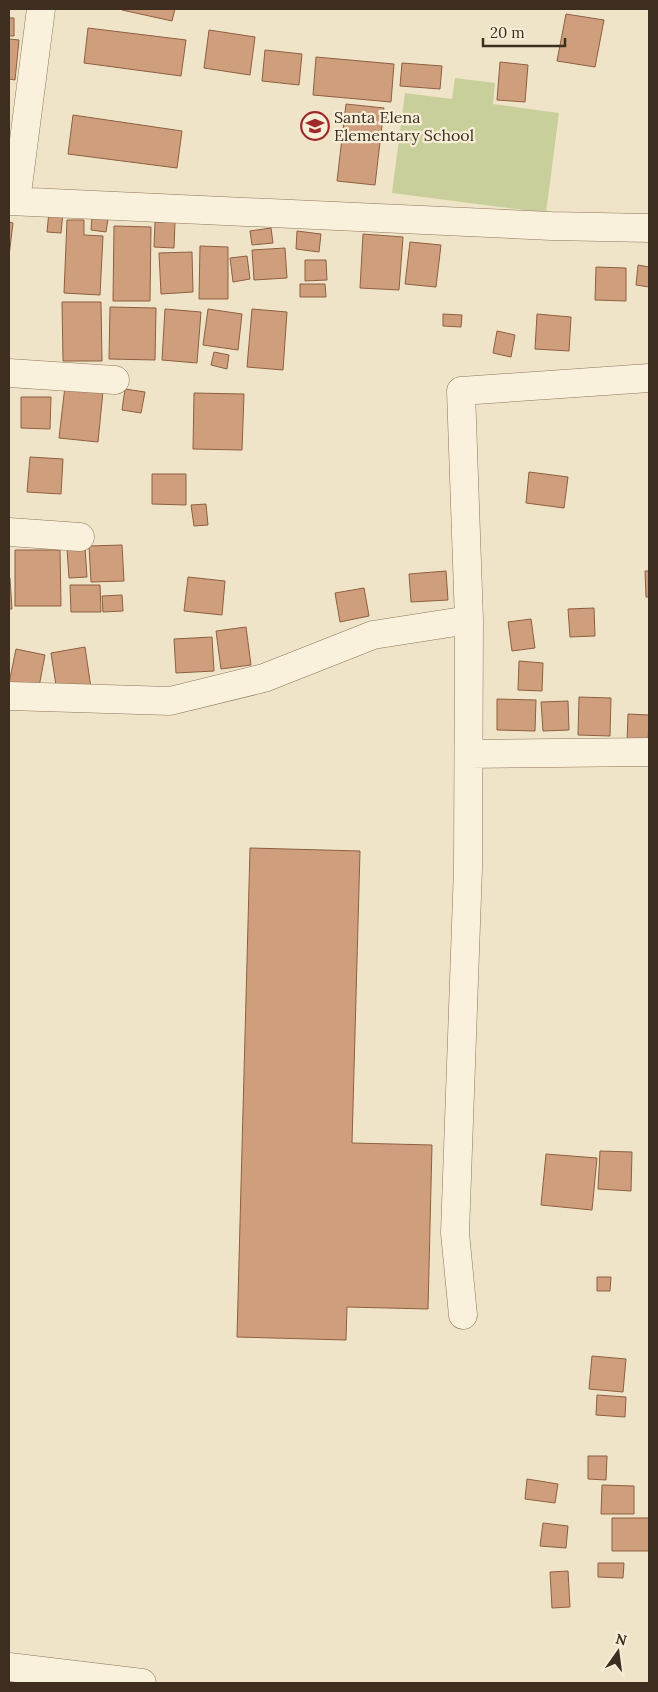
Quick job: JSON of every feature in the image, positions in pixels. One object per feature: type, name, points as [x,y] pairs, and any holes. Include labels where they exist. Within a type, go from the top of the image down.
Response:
[{"type":"street","points":[[41,9],[12,201],[551,226],[649,228]]},
{"type":"street","points":[[9,373],[115,380]]},
{"type":"street","points":[[463,1315],[455,1233],[468,878],[469,620],[461,391],[649,378]]},
{"type":"street","points":[[9,532],[80,537]]},
{"type":"street","points":[[9,696],[170,701],[264,678],[373,636],[469,620]]},
{"type":"street","points":[[468,754],[649,752]]},
{"type":"street","points":[[9,1668],[142,1683]]},
{"type":"green space","points":[[455,78],[495,83],[493,104],[559,113],[546,213],[392,193],[405,93],[452,99]]},
{"type":"building","points":[[122,9],[175,9],[172,21]]},
{"type":"building","points":[[566,14],[604,20],[595,67],[557,61]]},
{"type":"building","points":[[9,18],[14,18],[14,36],[9,36]]},
{"type":"building","points":[[88,28],[186,40],[181,76],[84,63]]},
{"type":"building","points":[[209,30],[255,37],[250,75],[204,68]]},
{"type":"building","points":[[9,39],[19,40],[15,80],[9,79]]},
{"type":"building","points":[[265,50],[302,54],[299,85],[262,81]]},
{"type":"building","points":[[316,57],[394,64],[391,102],[313,95]]},
{"type":"building","points":[[500,62],[528,65],[525,102],[497,100]]},
{"type":"building","points":[[402,63],[442,66],[440,89],[400,86]]},
{"type":"building","points":[[346,104],[384,108],[375,185],[337,181]]},
{"type":"building","points":[[73,115],[182,131],[177,168],[68,154]]},
{"type":"building","points":[[49,211],[63,212],[61,233],[47,232]]},
{"type":"building","points":[[92,216],[108,219],[106,232],[91,230]]},
{"type":"building","points":[[67,220],[84,220],[84,235],[103,236],[100,295],[64,293]]},
{"type":"building","points":[[9,222],[13,223],[9,256]]},
{"type":"building","points":[[155,222],[175,222],[174,248],[154,247]]},
{"type":"building","points":[[114,226],[151,227],[150,301],[113,301]]},
{"type":"building","points":[[271,228],[273,243],[252,245],[250,231]]},
{"type":"building","points":[[297,231],[321,234],[319,252],[296,249]]},
{"type":"building","points":[[363,234],[403,237],[399,290],[360,288]]},
{"type":"building","points":[[410,242],[441,245],[436,287],[405,284]]},
{"type":"building","points":[[200,246],[228,247],[228,299],[199,299]]},
{"type":"building","points":[[285,248],[287,278],[254,280],[252,250]]},
{"type":"building","points":[[192,252],[193,292],[161,294],[159,253]]},
{"type":"building","points":[[247,256],[250,279],[233,282],[230,258]]},
{"type":"building","points":[[305,260],[326,260],[327,280],[305,281]]},
{"type":"building","points":[[638,265],[649,267],[649,287],[636,285]]},
{"type":"building","points":[[596,267],[626,268],[626,301],[595,300]]},
{"type":"building","points":[[300,284],[325,284],[326,297],[300,297]]},
{"type":"building","points":[[62,302],[101,302],[102,361],[63,361]]},
{"type":"building","points":[[110,307],[156,308],[155,360],[109,359]]},
{"type":"building","points":[[165,309],[201,312],[197,363],[162,360]]},
{"type":"building","points":[[208,309],[242,314],[238,350],[203,345]]},
{"type":"building","points":[[252,309],[287,312],[283,370],[247,367]]},
{"type":"building","points":[[443,314],[462,315],[461,327],[443,326]]},
{"type":"building","points":[[537,314],[571,317],[569,351],[535,349]]},
{"type":"building","points":[[497,331],[515,335],[511,357],[493,353]]},
{"type":"building","points":[[214,352],[229,355],[227,369],[211,365]]},
{"type":"building","points":[[65,386],[103,391],[98,442],[59,438]]},
{"type":"building","points":[[125,389],[145,392],[141,413],[122,410]]},
{"type":"building","points":[[194,393],[244,394],[242,450],[193,449]]},
{"type":"building","points":[[21,397],[51,397],[50,429],[21,428]]},
{"type":"building","points":[[30,457],[63,459],[61,494],[27,492]]},
{"type":"building","points":[[529,472],[568,477],[564,508],[526,503]]},
{"type":"building","points":[[152,474],[186,474],[186,505],[152,504]]},
{"type":"building","points":[[206,504],[208,525],[194,526],[191,505]]},
{"type":"building","points":[[122,545],[124,581],[91,582],[89,546]]},
{"type":"building","points":[[85,548],[87,577],[69,578],[67,549]]},
{"type":"building","points":[[15,550],[60,550],[61,606],[15,606]]},
{"type":"building","points":[[446,571],[448,600],[411,602],[409,574]]},
{"type":"building","points":[[645,571],[649,571],[649,597],[646,597]]},
{"type":"building","points":[[188,577],[225,581],[222,615],[184,611]]},
{"type":"building","points":[[10,578],[12,609],[9,609]]},
{"type":"building","points":[[70,585],[100,585],[101,612],[71,612]]},
{"type":"building","points":[[364,588],[369,616],[340,622],[335,593]]},
{"type":"building","points":[[122,595],[123,611],[103,612],[102,596]]},
{"type":"building","points":[[594,608],[595,636],[570,637],[568,609]]},
{"type":"building","points":[[531,619],[535,648],[512,651],[508,622]]},
{"type":"building","points":[[246,627],[251,665],[221,669],[216,631]]},
{"type":"building","points":[[212,637],[214,671],[176,673],[174,639]]},
{"type":"building","points":[[85,647],[91,688],[57,692],[51,653]]},
{"type":"building","points":[[16,649],[45,655],[38,692],[9,683]]},
{"type":"building","points":[[519,661],[543,663],[542,691],[518,690]]},
{"type":"building","points":[[579,697],[611,698],[610,736],[578,735]]},
{"type":"building","points":[[497,699],[536,700],[535,731],[497,730]]},
{"type":"building","points":[[568,701],[569,730],[543,731],[541,702]]},
{"type":"building","points":[[628,714],[649,715],[648,744],[627,743]]},
{"type":"building","points":[[250,848],[360,851],[352,1143],[432,1145],[428,1309],[347,1307],[346,1340],[237,1337]]},
{"type":"building","points":[[600,1151],[632,1152],[631,1191],[598,1189]]},
{"type":"building","points":[[546,1154],[597,1158],[592,1210],[541,1205]]},
{"type":"building","points":[[597,1277],[611,1277],[610,1291],[597,1291]]},
{"type":"building","points":[[592,1356],[626,1359],[623,1392],[589,1389]]},
{"type":"building","points":[[597,1395],[626,1397],[625,1417],[596,1415]]},
{"type":"building","points":[[588,1456],[607,1456],[606,1480],[588,1479]]},
{"type":"building","points":[[527,1479],[558,1484],[555,1503],[525,1499]]},
{"type":"building","points":[[602,1485],[634,1486],[634,1514],[601,1514]]},
{"type":"building","points":[[612,1518],[649,1518],[649,1551],[612,1551]]},
{"type":"building","points":[[543,1523],[568,1526],[566,1548],[540,1546]]},
{"type":"building","points":[[598,1563],[624,1563],[623,1578],[598,1577]]},
{"type":"building","points":[[568,1571],[570,1607],[552,1608],[550,1572]]},
{"type":"place","name":"Santa Elena Elementary School","points":[[315,126]]}]
